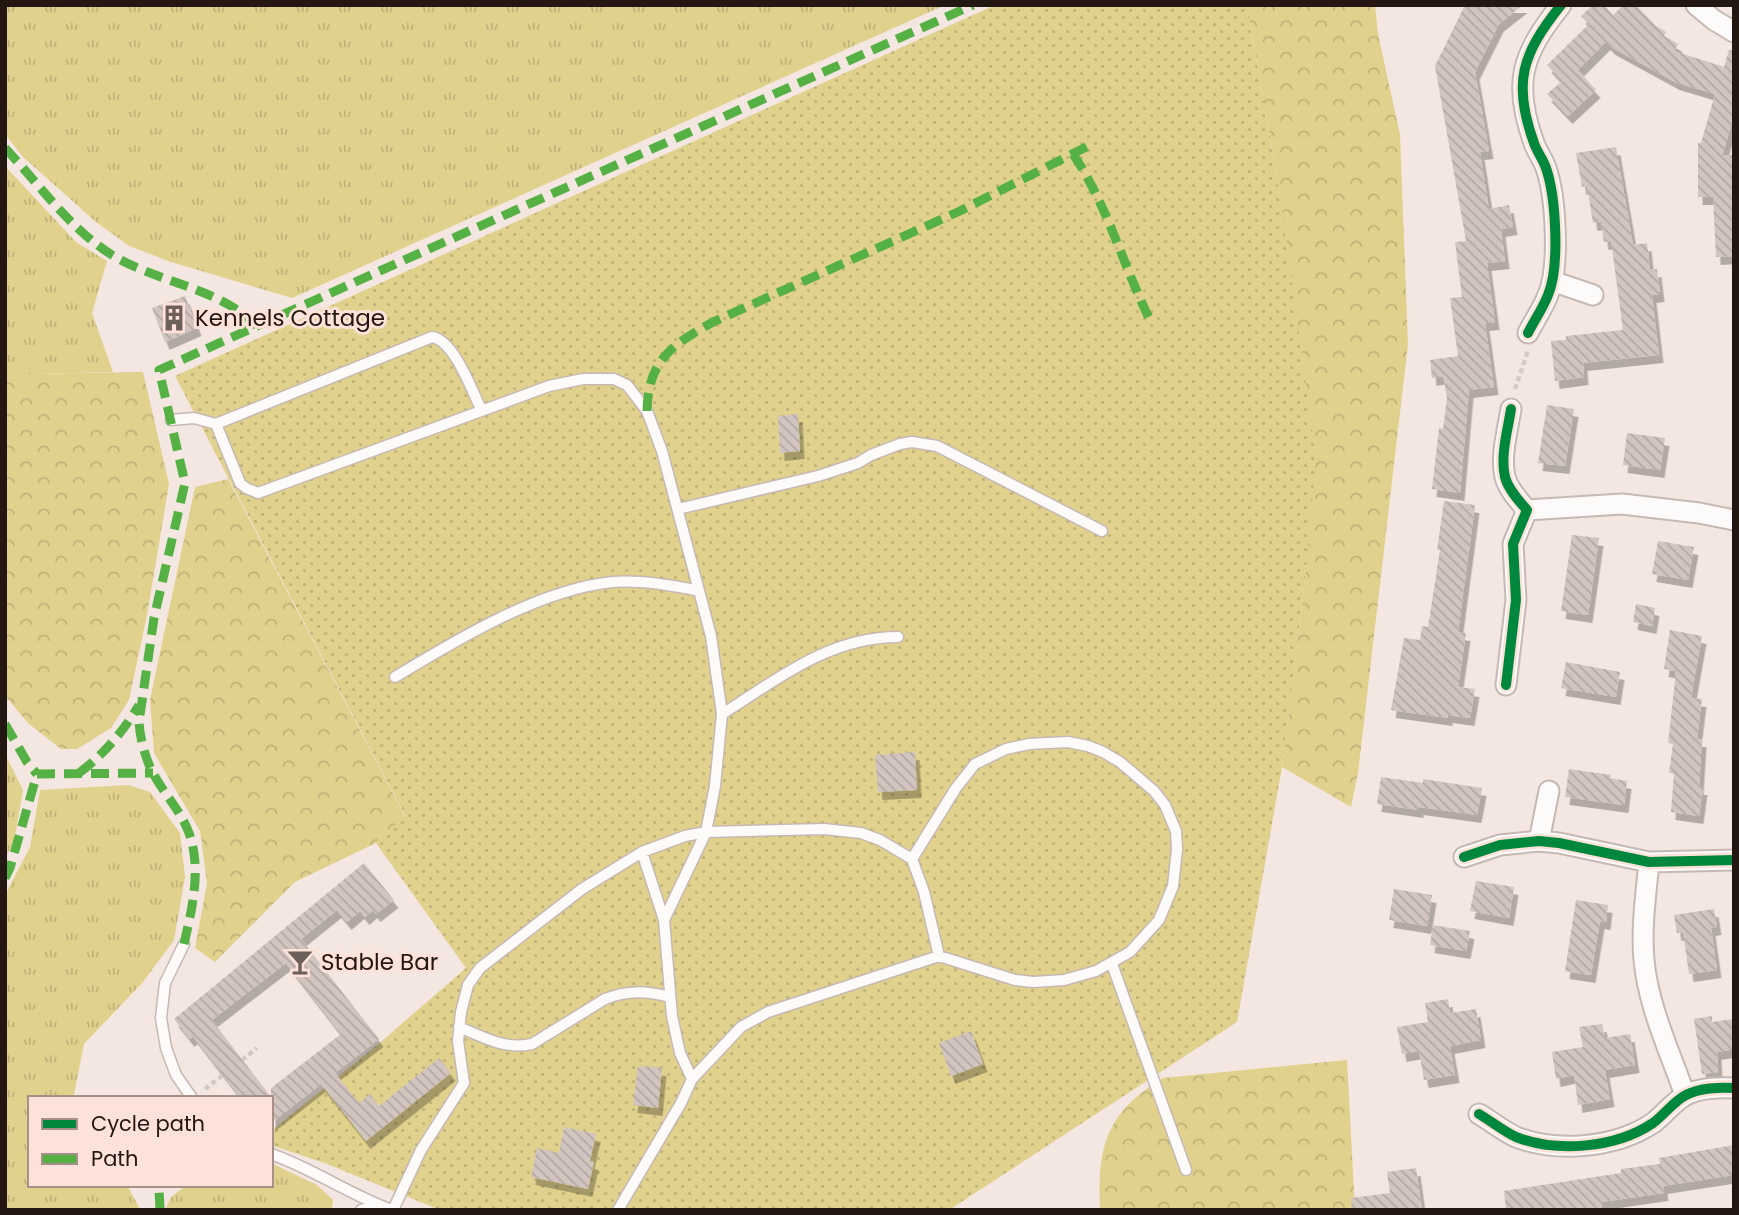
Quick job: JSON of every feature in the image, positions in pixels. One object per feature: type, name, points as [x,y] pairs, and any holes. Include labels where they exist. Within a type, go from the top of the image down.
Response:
[{"type":"street","points":[[1528,333],[1549,294],[1556,241],[1546,167],[1534,145],[1521,93],[1525,63],[1540,31],[1561,5]]},
{"type":"street","points":[[1696,5],[1734,32]]},
{"type":"street","points":[[1552,281],[1593,295]]},
{"type":"street","points":[[1511,409],[1505,477],[1515,496],[1527,510]]},
{"type":"street","points":[[1527,510],[1622,504],[1734,520]]},
{"type":"street","points":[[1506,685],[1517,600],[1513,544],[1527,510]]},
{"type":"street","points":[[1539,841],[1549,791]]},
{"type":"street","points":[[1464,856],[1500,845],[1539,841],[1572,845],[1649,862],[1734,860]]},
{"type":"street","points":[[1649,862],[1643,936],[1646,976],[1685,1095]]},
{"type":"street","points":[[1479,1114],[1515,1136],[1556,1145],[1579,1146],[1629,1134],[1649,1126],[1665,1115],[1685,1095],[1721,1087],[1734,1088]]},
{"type":"lane","points":[[171,420],[194,418],[216,424],[432,337],[443,340],[481,409]]},
{"type":"lane","points":[[216,424],[240,483],[258,493],[481,409],[568,381],[614,379],[627,385],[647,411],[654,428],[678,509],[711,636],[722,714],[715,786],[706,832],[664,920]]},
{"type":"lane","points":[[678,509],[818,476],[858,463],[885,448],[912,442],[937,446],[1102,531]]},
{"type":"lane","points":[[395,677],[475,630],[524,608],[583,589],[623,582],[654,583],[699,591]]},
{"type":"lane","points":[[722,714],[819,654],[866,639],[898,637]]},
{"type":"lane","points":[[618,1210],[681,1103],[692,1079],[728,1039],[753,1019],[939,956],[1015,980],[1033,982],[1064,980],[1112,964],[1137,945],[1159,920],[1173,886],[1176,831],[1165,805],[1140,779],[1103,752],[1088,746],[1049,742],[1006,749],[975,764],[964,776],[912,859]]},
{"type":"lane","points":[[273,1155],[393,1210],[425,1142],[464,1083],[459,1056],[463,995],[480,968],[582,889],[642,852],[665,842],[706,832],[842,829],[861,832],[912,859],[924,892],[939,956]]},
{"type":"lane","points":[[642,852],[664,920],[670,998],[680,1053],[692,1079]]},
{"type":"lane","points":[[184,944],[164,983],[161,1018],[166,1048],[176,1075],[191,1096]]},
{"type":"lane","points":[[1112,964],[1186,1170]]},
{"type":"lane","points":[[459,1027],[496,1042],[520,1047],[532,1044],[605,999],[618,994],[649,992],[670,998]]},
{"type":"lane","points":[[361,1210],[378,1205]]},
{"type":"path","points":[[1511,409],[1530,348],[1528,333]]},
{"type":"path","points":[[242,1060],[257,1048]]},
{"type":"path","points":[[203,1090],[223,1075]]},
{"type":"green space","points":[[5,5],[945,5],[292,298],[171,262],[129,246],[96,222],[23,157],[5,134]]},
{"type":"green space","points":[[995,5],[1247,5],[1280,195],[1316,458],[1306,570],[1282,767],[1237,1022],[949,1210],[440,1210],[327,1164],[273,1146],[273,1129],[382,1041],[466,968],[376,843],[405,815],[175,376]]},
{"type":"green space","points":[[1247,5],[1375,5],[1378,34],[1400,135],[1408,344],[1358,773],[1351,807],[1282,767],[1306,570],[1280,195]]},
{"type":"green space","points":[[5,166],[76,242],[107,261],[92,313],[113,372],[28,374],[5,380]]},
{"type":"green space","points":[[143,372],[169,484],[147,615],[129,700],[111,728],[77,749],[61,749],[29,724],[5,696],[5,380],[27,374]]},
{"type":"green space","points":[[228,479],[405,816],[376,843],[295,882],[215,962],[195,948],[207,883],[200,831],[154,753],[150,700],[195,487]]},
{"type":"green space","points":[[5,754],[23,790],[14,842],[5,858]]},
{"type":"green space","points":[[128,785],[150,792],[180,833],[185,877],[174,940],[143,982],[84,1044],[74,1096],[28,1096],[28,1187],[128,1187],[139,1207],[136,1210],[5,1210],[5,895],[30,847],[40,790]]},
{"type":"green space","points":[[1347,1060],[1355,1210],[1100,1210],[1101,1167],[1109,1132],[1129,1104],[1163,1078]]},
{"type":"green space","points":[[273,1164],[317,1185],[333,1200],[332,1208],[326,1210],[165,1210],[171,1197],[184,1187],[273,1187]]},
{"type":"building","points":[[1465,5],[1523,5],[1499,24],[1475,72],[1489,151],[1480,152],[1489,209],[1509,205],[1513,227],[1501,229],[1505,261],[1487,263],[1495,322],[1485,323],[1494,387],[1469,390],[1460,493],[1432,489],[1439,428],[1443,429],[1447,398],[1443,376],[1432,378],[1430,360],[1458,356],[1450,298],[1462,297],[1455,242],[1466,241],[1435,66]]},
{"type":"building","points":[[1593,5],[1604,5],[1613,15],[1624,5],[1636,5],[1656,26],[1666,32],[1664,36],[1678,44],[1674,51],[1724,67],[1729,50],[1734,51],[1734,116],[1722,156],[1734,155],[1734,256],[1716,257],[1713,197],[1698,197],[1698,143],[1701,143],[1715,94],[1675,82],[1606,42],[1578,70],[1596,90],[1568,116],[1547,94],[1562,81],[1547,65],[1589,24],[1581,16]]},
{"type":"building","points":[[1616,147],[1633,245],[1647,243],[1650,270],[1657,269],[1660,294],[1652,295],[1659,355],[1583,363],[1584,377],[1555,381],[1551,341],[1566,340],[1566,336],[1623,330],[1611,241],[1604,242],[1601,222],[1593,223],[1587,186],[1582,187],[1576,153]]},
{"type":"building","name":"Kennels Cottage","points":[[185,296],[197,328],[165,342],[152,308]]},
{"type":"building","points":[[1547,405],[1574,409],[1565,466],[1538,463]]},
{"type":"building","points":[[798,414],[800,451],[780,453],[778,416]]},
{"type":"building","points":[[1627,433],[1665,438],[1660,470],[1623,465]]},
{"type":"building","points":[[1444,501],[1475,505],[1458,632],[1466,633],[1458,687],[1475,689],[1470,718],[1448,715],[1448,718],[1391,710],[1404,638],[1420,640],[1422,626],[1428,627],[1440,550],[1437,550]]},
{"type":"building","points":[[1572,535],[1599,538],[1588,615],[1561,611]]},
{"type":"building","points":[[1658,541],[1694,547],[1688,580],[1652,574]]},
{"type":"building","points":[[1636,604],[1655,608],[1652,626],[1633,622]]},
{"type":"building","points":[[1670,630],[1702,636],[1691,698],[1702,699],[1697,739],[1702,739],[1699,787],[1703,787],[1699,816],[1671,812],[1674,774],[1669,773],[1673,744],[1668,743],[1676,671],[1664,669]]},
{"type":"building","points":[[1566,662],[1620,672],[1616,697],[1561,688]]},
{"type":"building","points":[[915,752],[917,790],[878,792],[875,755]]},
{"type":"building","points":[[1569,769],[1611,775],[1610,778],[1627,781],[1624,805],[1565,797]]},
{"type":"building","points":[[1381,777],[1423,783],[1423,779],[1482,788],[1477,815],[1377,804]]},
{"type":"building","points":[[364,863],[394,900],[376,914],[373,910],[365,917],[360,911],[347,922],[337,910],[301,939],[379,1039],[335,1073],[359,1103],[370,1094],[379,1106],[439,1058],[451,1073],[366,1141],[321,1084],[273,1121],[271,1088],[341,1034],[286,963],[212,1020],[270,1096],[239,1096],[193,1036],[190,1039],[174,1019]]},
{"type":"building","points":[[1476,881],[1514,887],[1509,918],[1470,911]]},
{"type":"building","points":[[1394,889],[1432,895],[1427,926],[1389,920]]},
{"type":"building","points":[[1576,900],[1608,905],[1606,922],[1600,921],[1591,975],[1565,971]]},
{"type":"building","points":[[1714,909],[1717,927],[1711,928],[1717,970],[1689,974],[1683,932],[1677,933],[1674,915]]},
{"type":"building","points":[[1433,925],[1470,931],[1466,951],[1430,945]]},
{"type":"building","points":[[1448,999],[1450,1013],[1476,1009],[1481,1040],[1450,1046],[1455,1075],[1424,1080],[1419,1051],[1402,1054],[1397,1027],[1428,1022],[1425,1003]]},
{"type":"building","points":[[1712,1016],[1712,1022],[1734,1019],[1734,1049],[1717,1052],[1718,1072],[1702,1074],[1694,1019]]},
{"type":"building","points":[[1602,1024],[1605,1038],[1630,1034],[1635,1065],[1605,1070],[1610,1099],[1578,1105],[1574,1075],[1556,1079],[1552,1052],[1583,1047],[1579,1027]]},
{"type":"building","points":[[971,1031],[983,1064],[951,1076],[939,1043]]},
{"type":"building","points":[[638,1066],[662,1068],[658,1108],[633,1105]]},
{"type":"building","points":[[564,1127],[596,1134],[588,1189],[531,1177],[537,1148],[559,1153]]},
{"type":"building","points":[[1734,1145],[1734,1175],[1663,1186],[1664,1193],[1601,1202],[1602,1210],[1506,1210],[1504,1191],[1621,1173],[1621,1169],[1660,1164],[1659,1158]]},
{"type":"building","points":[[1416,1168],[1422,1210],[1352,1210],[1351,1198],[1390,1193],[1387,1172]]},
{"type":"marked path","points":[[184,944],[194,889],[193,847],[182,817],[150,767],[143,748],[139,722],[154,618],[185,483],[159,370],[973,5]]},
{"type":"marked path","points":[[647,411],[648,393],[658,366],[674,347],[698,330],[960,211],[1090,145]]},
{"type":"marked path","points":[[5,148],[69,219],[112,255],[224,302],[257,326]]},
{"type":"marked path","points":[[1073,154],[1106,215],[1151,322]]},
{"type":"marked path","points":[[79,773],[112,742],[139,705]]},
{"type":"marked path","points":[[5,724],[37,774]]},
{"type":"marked path","points":[[37,774],[153,773]]},
{"type":"marked path","points":[[5,878],[37,774]]},
{"type":"marked path","points":[[158,1210],[159,1190]]},
{"type":"cycle path","points":[[1528,333],[1552,283],[1555,232],[1549,181],[1527,122],[1523,86],[1525,70],[1537,39],[1561,5]]},
{"type":"cycle path","points":[[1506,685],[1516,600],[1513,544],[1527,510],[1514,495],[1505,477],[1504,452],[1511,409]]},
{"type":"cycle path","points":[[1464,857],[1500,845],[1539,841],[1649,862],[1734,860]]},
{"type":"cycle path","points":[[1479,1114],[1511,1135],[1532,1142],[1586,1145],[1604,1143],[1638,1131],[1653,1123],[1677,1101],[1691,1093],[1710,1088],[1734,1088]]},
{"type":"place","name":"Kennels Cottage","points":[[174,318]]},
{"type":"place","name":"Stable Bar","points":[[300,962]]}]
